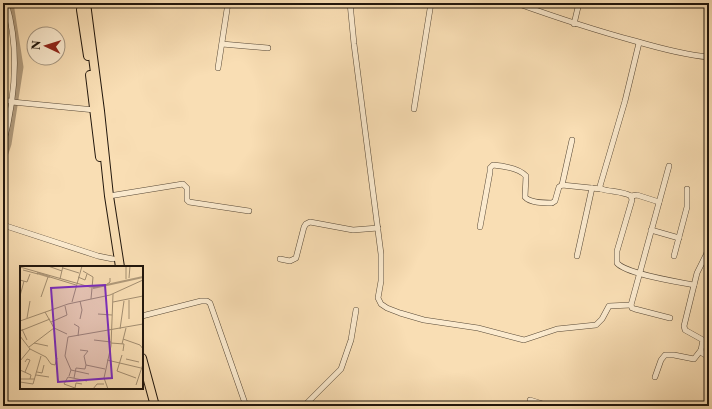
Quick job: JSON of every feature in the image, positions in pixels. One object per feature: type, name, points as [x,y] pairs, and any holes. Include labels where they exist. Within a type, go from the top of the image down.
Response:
[{"type":"highway","points":[[80,3],[120,266]]},
{"type":"highway","points":[[86,3],[114,263]]},
{"type":"highway","points":[[143,362],[155,406]]},
{"type":"highway","points":[[143,380],[150,406]]},
{"type":"street","points":[[3,145],[12,102],[15,55],[6,3]]},
{"type":"street","points":[[218,68],[228,3]]},
{"type":"street","points":[[350,3],[381,254],[381,281],[378,298],[381,304],[400,313],[440,323],[478,328],[524,340],[557,329],[596,325],[602,319],[609,306],[631,305]]},
{"type":"street","points":[[414,109],[432,3]]},
{"type":"street","points":[[516,3],[574,24],[639,43],[680,53],[709,57]]},
{"type":"street","points":[[574,24],[579,3]]},
{"type":"street","points":[[601,189],[600,186],[603,172],[625,101],[639,43]]},
{"type":"street","points":[[222,44],[268,48]]},
{"type":"street","points":[[3,99],[12,102],[97,110]]},
{"type":"street","points":[[480,227],[490,168],[493,165],[523,172],[527,181],[525,197],[530,200],[552,203],[555,201],[559,187],[562,184],[572,140]]},
{"type":"street","points":[[631,305],[669,166]]},
{"type":"street","points":[[110,196],[183,184],[187,188],[187,200],[189,202],[249,211]]},
{"type":"street","points":[[562,184],[601,189],[631,196],[637,195],[660,202]]},
{"type":"street","points":[[577,256],[592,188]]},
{"type":"street","points":[[674,256],[687,207],[687,189]]},
{"type":"street","points":[[631,196],[632,200],[616,258],[617,263],[620,266],[640,273],[694,285]]},
{"type":"street","points":[[280,259],[290,261],[296,258],[304,227],[310,222],[353,230],[378,228]]},
{"type":"street","points":[[3,225],[98,256],[114,263]]},
{"type":"street","points":[[651,230],[679,238]]},
{"type":"street","points":[[655,376],[661,360],[665,355],[674,355],[694,359],[701,350],[703,340],[685,330],[684,326],[697,273],[709,247]]},
{"type":"street","points":[[143,316],[201,301],[207,301],[210,303],[246,406]]},
{"type":"street","points":[[631,305],[635,310],[670,318]]},
{"type":"street","points":[[304,406],[340,369],[351,340],[356,310]]},
{"type":"street","points":[[701,350],[702,353],[709,357]]},
{"type":"street","points":[[530,400],[549,406]]},
{"type":"waterway","points":[[3,159],[8,144],[20,67],[10,3]]}]
